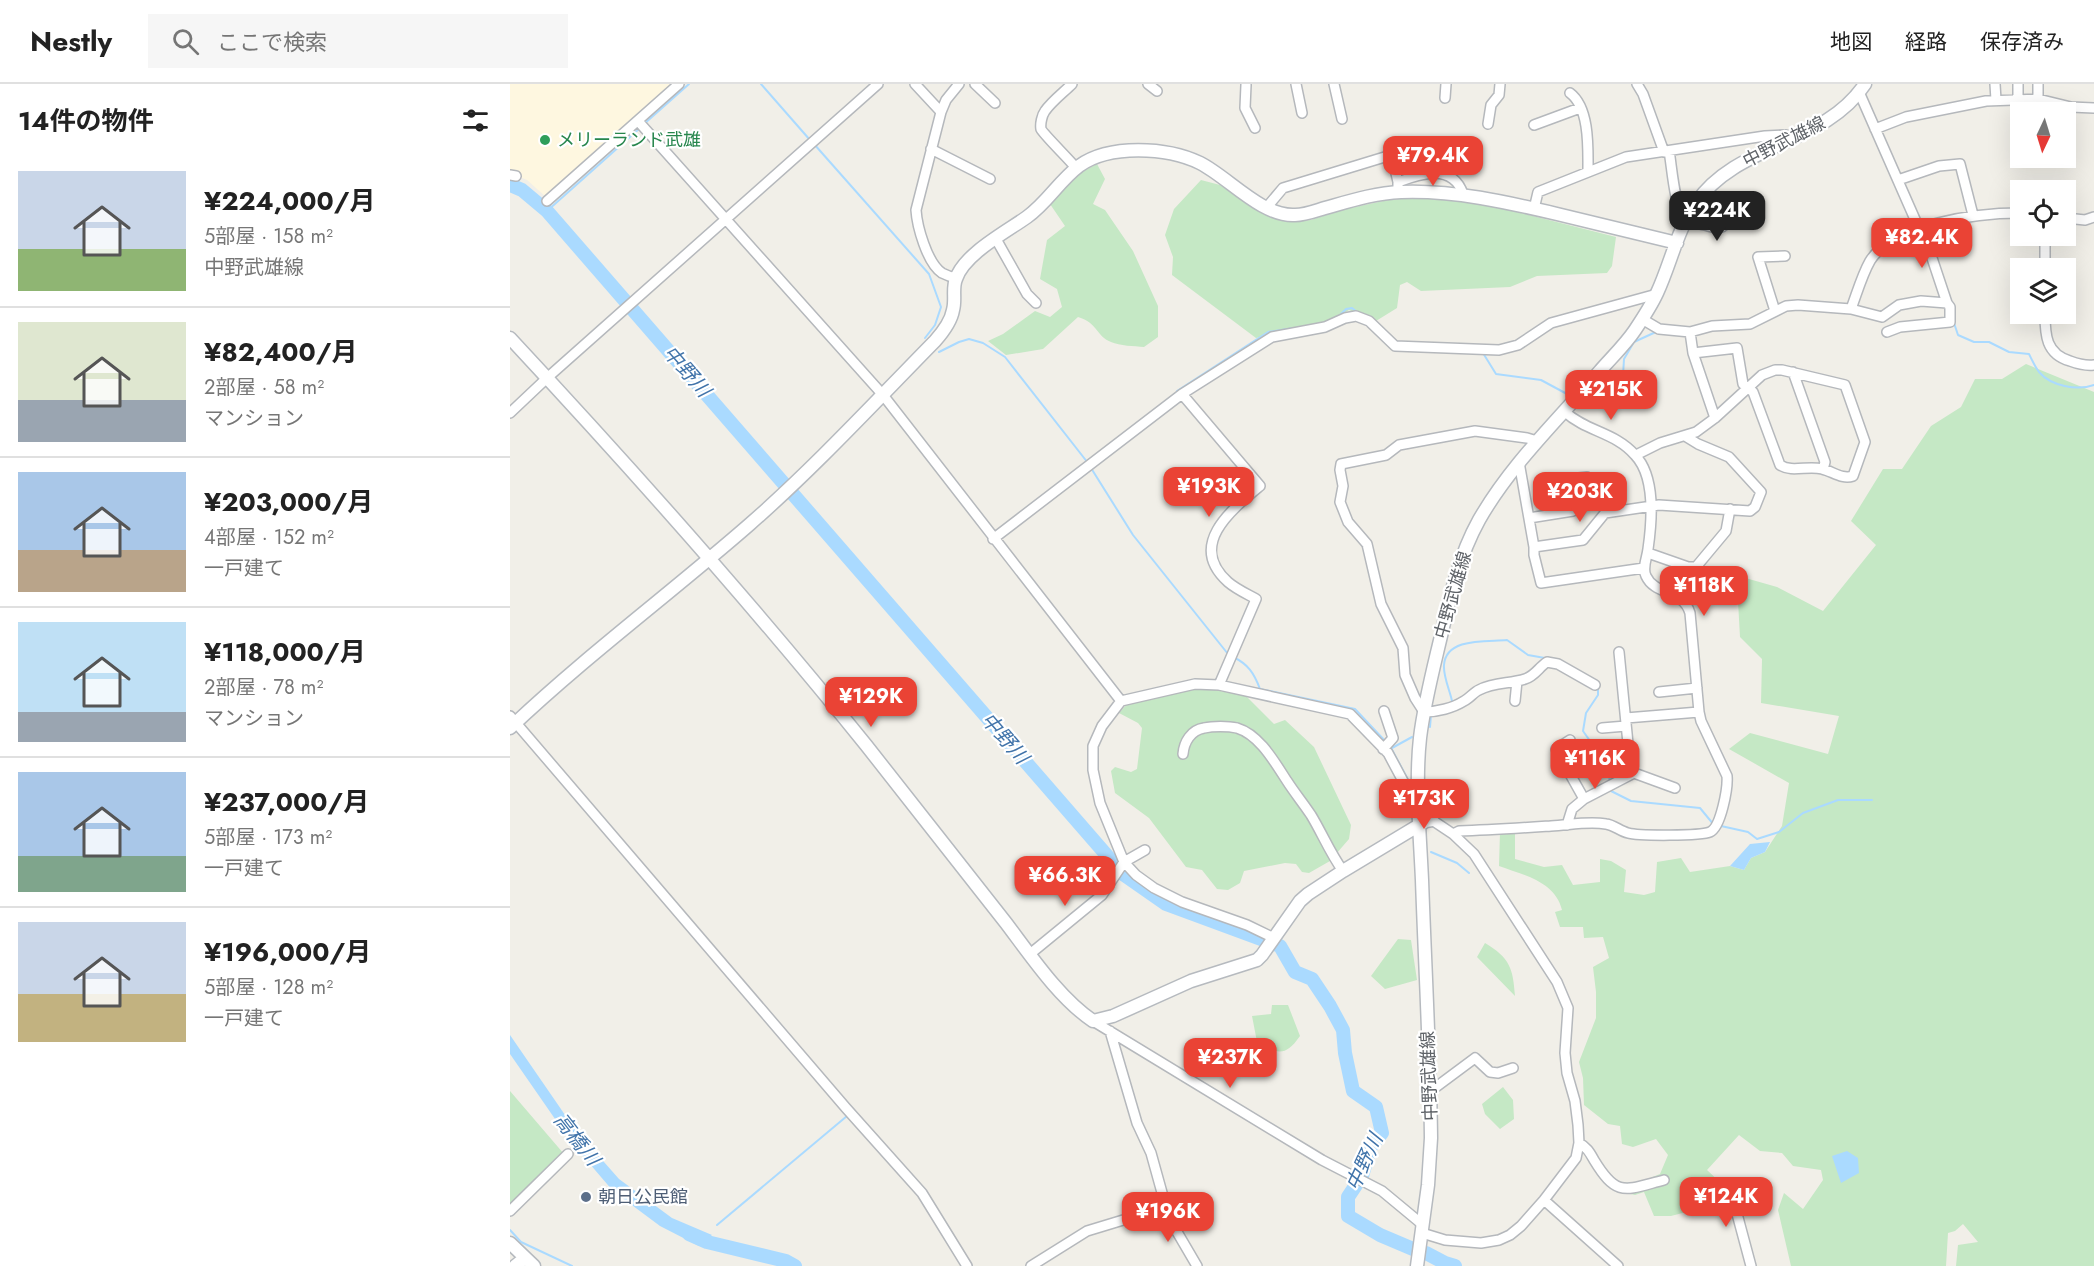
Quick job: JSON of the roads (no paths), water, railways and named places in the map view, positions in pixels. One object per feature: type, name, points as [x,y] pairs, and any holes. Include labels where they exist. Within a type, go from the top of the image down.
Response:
[{"type":"street","points":[[548,201],[641,125],[679,84]]},
{"type":"street","points":[[510,412],[878,84]]},
{"type":"street","points":[[915,84],[941,112]]},
{"type":"street","points":[[956,278],[940,272],[930,260],[917,221],[916,210],[941,112],[946,100],[959,84]]},
{"type":"street","points":[[975,84],[995,103]]},
{"type":"street","points":[[1072,84],[1046,109],[1041,129],[1047,139],[1054,142],[1076,168]]},
{"type":"street","points":[[1148,84],[1157,91]]},
{"type":"street","points":[[1248,84],[1245,108],[1255,128]]},
{"type":"street","points":[[1296,84],[1302,113]]},
{"type":"street","points":[[1334,84],[1342,119]]},
{"type":"street","points":[[1445,98],[1446,84]]},
{"type":"street","points":[[1488,124],[1491,105],[1498,95],[1500,84]]},
{"type":"street","points":[[1637,84],[1666,152],[1678,203],[1686,219],[1716,229],[1724,227],[1733,214]]},
{"type":"street","points":[[1995,84],[1995,100]]},
{"type":"street","points":[[2018,84],[2018,99]]},
{"type":"street","points":[[2038,84],[2038,99]]},
{"type":"street","points":[[1862,88],[1875,129],[1919,228],[1950,307],[1950,322],[1900,327],[1887,333]]},
{"type":"street","name":"中野武雄線","points":[[1417,1266],[1428,1185],[1431,1138],[1420,825],[1415,799],[1424,712],[1450,594],[1461,557],[1491,500],[1519,462],[1631,335],[1642,319],[1657,294],[1686,219],[1697,201],[1714,182],[1740,164],[1810,131],[1832,117],[1862,88]]},
{"type":"street","points":[[1570,93],[1576,97],[1586,127],[1588,172]]},
{"type":"street","points":[[1875,129],[1906,117],[1973,102],[2038,99],[2071,107],[2094,108]]},
{"type":"street","points":[[1534,125],[1580,108]]},
{"type":"street","points":[[641,125],[883,395],[1121,701]]},
{"type":"street","points":[[1534,209],[1538,192],[1626,157],[1765,136],[1786,135],[1791,140]]},
{"type":"street","points":[[1267,207],[1283,188],[1424,145],[1425,173]]},
{"type":"street","points":[[931,149],[990,179]]},
{"type":"street","points":[[967,1266],[922,1193],[512,722],[710,558],[794,484],[946,328],[953,311],[956,278],[972,256],[1044,203],[1076,168],[1091,158],[1115,151],[1173,153],[1200,163],[1267,207],[1280,213],[1293,215],[1398,187],[1425,173],[1449,177],[1460,184],[1463,194]]},
{"type":"street","points":[[1392,156],[1398,187]]},
{"type":"street","points":[[1898,180],[1939,166],[1960,164],[1973,215]]},
{"type":"street","points":[[1398,187],[1463,194],[1677,243]]},
{"type":"street","points":[[1851,309],[1871,260],[1896,239],[1919,228],[1973,215],[2010,213]]},
{"type":"street","points":[[2076,219],[2085,220],[2094,217]]},
{"type":"street","points":[[996,239],[1027,294],[1036,303]]},
{"type":"street","points":[[1775,311],[1758,257],[1785,256]]},
{"type":"street","points":[[993,539],[1182,394],[1272,337],[1325,327],[1356,316],[1369,321],[1399,346],[1499,350],[1518,345],[1551,323],[1657,294]]},
{"type":"street","points":[[1642,319],[1659,329],[1690,332],[1712,326],[1750,324],[1775,311],[1798,305],[1851,309],[1882,317],[1899,305],[1921,302],[1947,303]]},
{"type":"street","points":[[2046,324],[2047,343],[2052,351],[2062,359],[2087,366],[2094,365]]},
{"type":"street","points":[[1690,332],[1693,353],[1715,418]]},
{"type":"street","points":[[510,339],[710,558],[866,745],[1030,954],[1077,1010],[1322,1160],[1361,1178],[1382,1191],[1423,1229],[1445,1240],[1481,1243],[1499,1240],[1521,1226],[1576,1158],[1580,1143],[1575,1101],[1566,1063],[1569,1016],[1565,996],[1473,854],[1453,834],[1432,820],[1415,799],[1386,745],[1350,714],[1219,685],[1195,684],[1121,701],[1102,726],[1093,746],[1093,770],[1100,803],[1124,862],[1154,888],[1182,902],[1246,925],[1271,943]]},
{"type":"street","points":[[1636,455],[1660,443],[1696,432],[1715,418],[1748,388],[1762,375],[1775,370],[1793,372],[1845,385],[1865,442],[1853,476],[1848,478],[1823,469],[1785,468],[1779,465],[1753,392],[1748,388],[1743,384],[1737,348],[1693,353]]},
{"type":"street","points":[[1793,372],[1825,462],[1823,469]]},
{"type":"street","points":[[1182,394],[1260,486],[1233,508],[1213,536],[1210,557],[1216,568],[1228,582],[1256,599],[1219,685]]},
{"type":"street","points":[[1453,834],[1459,831],[1602,823],[1610,824],[1628,833],[1658,836],[1704,834],[1713,831],[1717,825],[1724,801],[1728,784],[1727,776],[1699,712],[1688,605],[1682,599],[1653,585],[1646,577],[1644,568],[1648,553],[1652,506],[1648,484],[1636,455],[1614,437],[1576,422],[1564,412]]},
{"type":"street","points":[[1537,441],[1475,432],[1399,445],[1386,455],[1341,464],[1343,486],[1341,502],[1348,522],[1367,544],[1381,604],[1402,648],[1405,675],[1424,712],[1448,708],[1464,701],[1479,690],[1534,675],[1541,666],[1547,663],[1558,664],[1595,685]]},
{"type":"street","points":[[1534,547],[1583,540],[1605,513],[1652,506],[1750,510],[1755,507],[1761,492],[1729,457],[1685,436]]},
{"type":"street","points":[[1519,462],[1540,583],[1644,568]]},
{"type":"street","points":[[1553,481],[1587,477]]},
{"type":"street","points":[[1529,518],[1573,511],[1576,505],[1573,479]]},
{"type":"street","points":[[1648,553],[1688,567],[1696,567],[1726,531],[1730,509]]},
{"type":"street","points":[[1619,652],[1631,774]]},
{"type":"street","points":[[1515,701],[1517,681]]},
{"type":"street","points":[[1659,692],[1697,688]]},
{"type":"street","points":[[1384,711],[1393,738],[1386,745]]},
{"type":"street","points":[[1602,728],[1626,722],[1699,712]]},
{"type":"street","points":[[1183,754],[1183,747],[1190,734],[1203,728],[1236,728],[1249,735],[1274,758],[1343,871]]},
{"type":"street","points":[[1570,740],[1556,748],[1584,799]]},
{"type":"street","points":[[1566,766],[1580,758]]},
{"type":"street","points":[[1567,825],[1572,809],[1584,799],[1631,774],[1634,773],[1675,788]]},
{"type":"street","points":[[1093,1021],[1113,1016],[1191,981],[1257,960],[1300,901],[1343,871],[1432,820]]},
{"type":"street","points":[[1030,954],[1102,895],[1124,862],[1145,850]]},
{"type":"street","points":[[1110,1031],[1137,1122],[1151,1153],[1166,1207],[1173,1225],[1197,1266]]},
{"type":"street","points":[[1430,1087],[1436,1087],[1475,1058],[1490,1072],[1498,1073],[1513,1068]]},
{"type":"street","points":[[1580,1143],[1586,1146],[1609,1183],[1619,1188],[1629,1189],[1664,1180]]},
{"type":"street","points":[[510,1211],[568,1154]]},
{"type":"street","points":[[1734,1197],[1731,1200],[1736,1210],[1751,1266]]},
{"type":"street","points":[[1544,1200],[1618,1266]]},
{"type":"street","points":[[1031,1266],[1087,1231],[1166,1207]]},
{"type":"street","points":[[510,1243],[529,1262],[515,1266]]},
{"type":"water","points":[[1770,842],[1765,852],[1751,858],[1744,870],[1730,866],[1750,844]]},
{"type":"water","points":[[510,1035],[574,1128],[619,1179],[672,1218],[712,1235],[699,1246],[660,1226],[613,1191],[571,1142],[510,1054]]},
{"type":"water","points":[[1847,1151],[1858,1158],[1859,1173],[1841,1183],[1832,1156]]},
{"type":"waterway","points":[[644,124],[689,84]]},
{"type":"waterway","points":[[761,84],[810,140]]},
{"type":"waterway","points":[[547,211],[640,128]]},
{"type":"waterway","points":[[814,144],[929,274],[941,307],[935,325],[925,338]]},
{"type":"waterway","name":"中野川","points":[[510,185],[522,190],[547,211],[1123,874],[1166,904],[1280,946],[1295,972],[1312,979],[1343,1030],[1353,1091],[1376,1107],[1382,1133],[1370,1148],[1362,1176],[1348,1197],[1348,1216],[1380,1235],[1413,1249]]},
{"type":"waterway","points":[[1339,316],[1346,309],[1352,308],[1357,312]]},
{"type":"waterway","points":[[1954,323],[1958,335],[1974,342],[1989,342],[2009,352],[2029,354],[2039,372],[2050,381],[2072,387],[2094,385]]},
{"type":"waterway","points":[[1177,391],[1268,332],[1294,328]]},
{"type":"waterway","points":[[1590,397],[1597,402],[1603,397],[1622,392],[1624,359],[1634,342],[1658,331]]},
{"type":"waterway","points":[[939,352],[969,339],[983,343],[1005,357],[1088,463]]},
{"type":"waterway","points":[[1483,353],[1496,374],[1541,380],[1567,394]]},
{"type":"waterway","points":[[1091,468],[1133,535],[1228,654]]},
{"type":"waterway","points":[[1452,701],[1444,665],[1446,656],[1460,645],[1479,641],[1507,640],[1528,655],[1556,660]]},
{"type":"waterway","points":[[1233,657],[1250,670],[1260,689],[1355,709],[1386,742]]},
{"type":"waterway","points":[[1598,686],[1598,695],[1586,713],[1583,731],[1607,765],[1610,782]]},
{"type":"waterway","points":[[1430,727],[1431,715]]},
{"type":"waterway","points":[[1392,748],[1412,737]]},
{"type":"waterway","points":[[1390,746],[1413,789]]},
{"type":"waterway","points":[[1611,791],[1631,801],[1700,808],[1714,825]]},
{"type":"waterway","points":[[1721,826],[1748,832],[1757,839],[1779,832],[1803,813],[1838,800],[1872,800]]},
{"type":"waterway","points":[[1431,852],[1457,863],[1469,873]]},
{"type":"waterway","points":[[717,1225],[847,1116]]},
{"type":"waterway","points":[[510,1230],[521,1242],[572,1266]]},
{"type":"waterway","name":"高橋川","points":[[689,1234],[707,1242],[786,1261],[795,1266]]},
{"type":"waterway","name":"中野川","points":[[1426,1253],[1455,1266]]},
{"type":"place","name":"メリーランド武雄","points":[[545,140]]},
{"type":"place","name":"朝日公民館","points":[[586,1197]]}]
